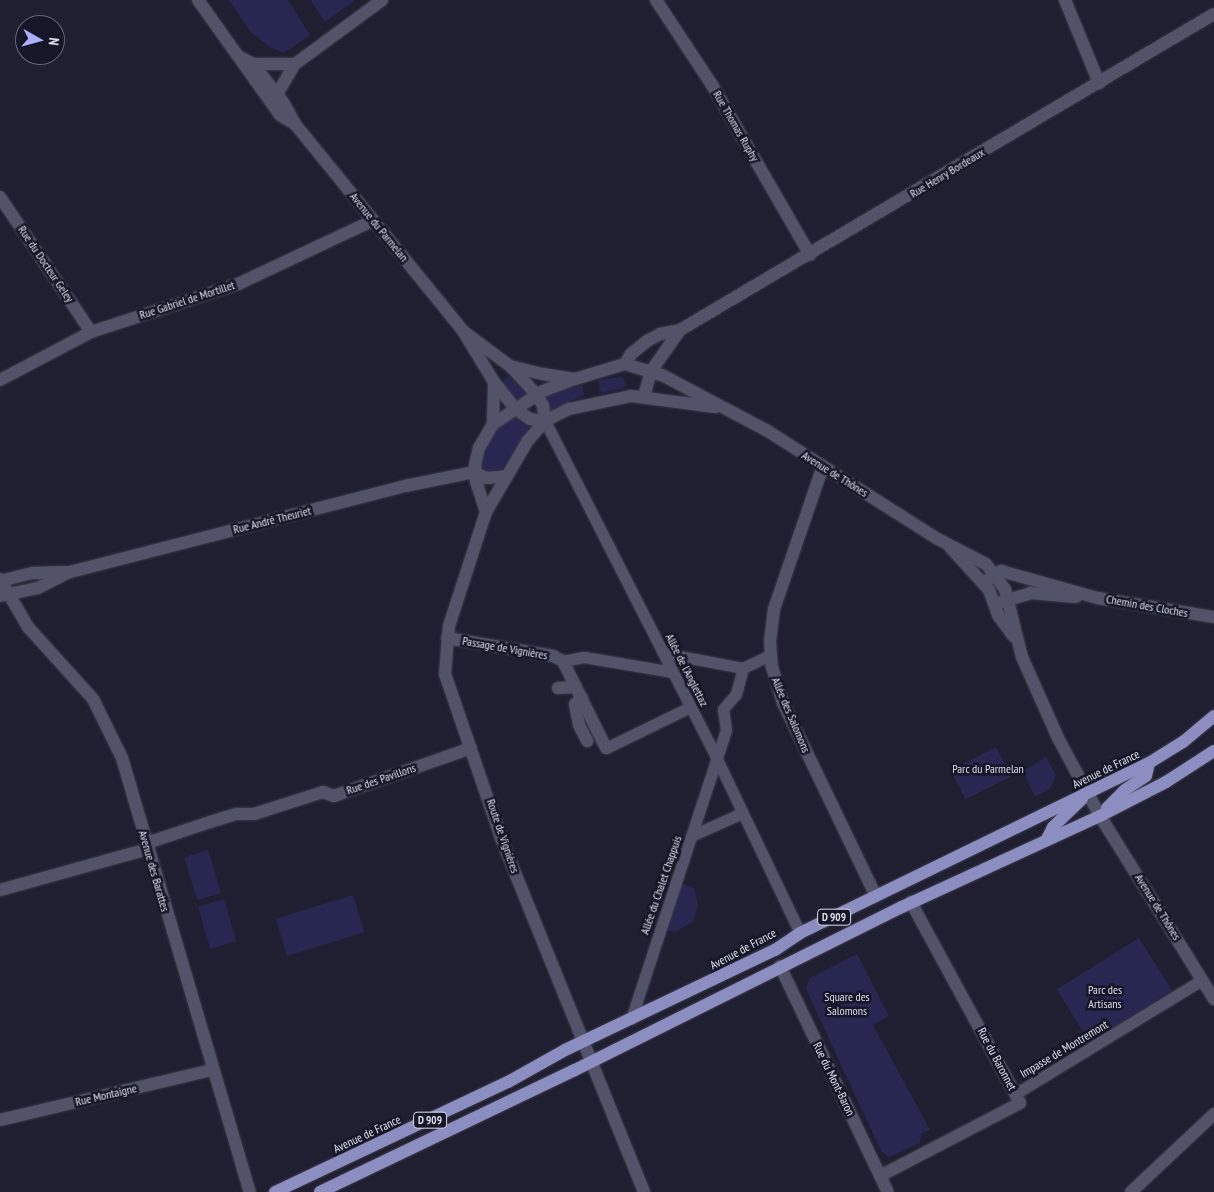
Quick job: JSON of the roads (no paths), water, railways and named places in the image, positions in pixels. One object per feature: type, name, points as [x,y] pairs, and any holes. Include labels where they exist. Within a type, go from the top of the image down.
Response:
[{"type":"main road","name":"Avenue de France","points":[[276,1192],[508,1082],[582,1042],[775,950],[800,933],[1149,763],[1183,742],[1214,716]]},
{"type":"main road","name":"D 909","points":[[320,1192],[589,1062],[911,902],[1100,816],[1166,782],[1214,751]]},
{"type":"main road","points":[[1100,816],[1121,794],[1146,776],[1149,763]]},
{"type":"main road","points":[[1047,839],[1053,826],[1087,793]]},
{"type":"street","name":"Avenue du Parmelan","points":[[198,0],[240,56],[245,69],[280,115],[295,124]]},
{"type":"street","points":[[277,94],[295,64],[382,0]]},
{"type":"street","name":"Rue Thomas Ruphy","points":[[656,0],[712,85],[810,255]]},
{"type":"street","points":[[1065,0],[1099,83]]},
{"type":"street","name":"Rue Henry Bordeaux","points":[[625,364],[631,354],[647,341],[660,334],[680,330],[810,255],[1214,14]]},
{"type":"street","name":"Avenue du Parmelan","points":[[240,56],[253,64],[289,110],[295,124],[463,330]]},
{"type":"street","points":[[253,64],[295,64]]},
{"type":"street","name":"Rue du Docteur Geley","points":[[0,197],[91,332]]},
{"type":"street","name":"Rue Gabriel de Mortillet","points":[[0,380],[91,332],[238,284],[374,220]]},
{"type":"street","points":[[463,330],[510,366],[537,395],[543,406],[545,421]]},
{"type":"street","points":[[463,330],[494,382],[516,409],[530,419],[545,421],[580,406],[644,396],[720,408]]},
{"type":"street","name":"Rue Henry Bordeaux","points":[[644,396],[651,371],[680,330]]},
{"type":"street","points":[[493,424],[537,395],[575,379],[625,364],[651,371],[720,408]]},
{"type":"street","points":[[510,366],[575,379]]},
{"type":"street","points":[[486,512],[474,472],[476,456],[493,424],[494,382]]},
{"type":"street","name":"Avenue de Thônes","points":[[720,408],[766,430],[948,545],[974,556],[996,573],[1009,598],[1016,640],[1050,723],[1100,816],[1214,998]]},
{"type":"street","name":"Route de Vignières","points":[[545,421],[535,430],[486,512],[447,638],[446,682],[495,820],[589,1062],[644,1192]]},
{"type":"street","name":"Allée de l'Anglettaz","points":[[545,421],[673,672],[800,933]]},
{"type":"street","name":"Allée des Salomons","points":[[823,466],[774,608],[770,655],[778,689],[822,787],[876,896]]},
{"type":"street","points":[[474,472],[486,478],[507,476]]},
{"type":"street","name":"Rue André Theuriet","points":[[4,595],[38,588],[70,572],[406,486],[474,472]]},
{"type":"street","name":"Avenue de Thônes","points":[[948,545],[984,583],[995,604],[998,615],[1016,640]]},
{"type":"street","name":"Rue André Theuriet","points":[[0,581],[33,573],[70,572]]},
{"type":"street","name":"Chemin des Cloches","points":[[996,573],[1001,572],[1098,598],[1214,617]]},
{"type":"street","points":[[984,583],[996,573]]},
{"type":"street","name":"Avenue des Barattes","points":[[0,581],[4,595],[28,627],[86,689],[102,713],[122,758],[212,1070],[250,1192]]},
{"type":"street","name":"Chemin des Cloches","points":[[995,604],[1009,598],[1030,593],[1098,598]]},
{"type":"street","name":"Chemin des Cloches","points":[[1195,615],[1214,622]]},
{"type":"street","name":"Passage de Vignières","points":[[447,638],[553,656],[563,661],[606,748]]},
{"type":"street","points":[[663,652],[743,668],[770,655]]},
{"type":"street","name":"Passage de Vignières","points":[[563,661],[584,657],[673,672]]},
{"type":"street","name":"Allée du Chalet Chappuis","points":[[631,1019],[726,730],[723,709],[736,694],[743,668]]},
{"type":"street","points":[[558,688],[579,693],[575,704],[579,725],[587,741]]},
{"type":"street","points":[[606,748],[690,707]]},
{"type":"street","name":"Rue des Pavillons","points":[[0,890],[147,846],[210,822],[237,814],[254,814],[323,792],[334,796],[471,748]]},
{"type":"street","points":[[693,835],[742,813]]},
{"type":"street","name":"Rue du Baronnet","points":[[880,1176],[1020,1103],[911,902]]},
{"type":"street","name":"Rue du Mont-Baron","points":[[780,966],[888,1192]]},
{"type":"street","name":"Impasse de Montremont","points":[[1015,1094],[1202,980]]},
{"type":"street","name":"Rue Montaigne","points":[[0,1120],[212,1070]]},
{"type":"street","points":[[1131,1192],[1214,1114]]},
{"type":"park label","name":"Parc du Parmelan","points":[[988,769]]},
{"type":"park label","name":"Parc des Artisans","points":[[1105,997]]},
{"type":"park label","name":"Square des Salomons","points":[[847,1004]]}]
